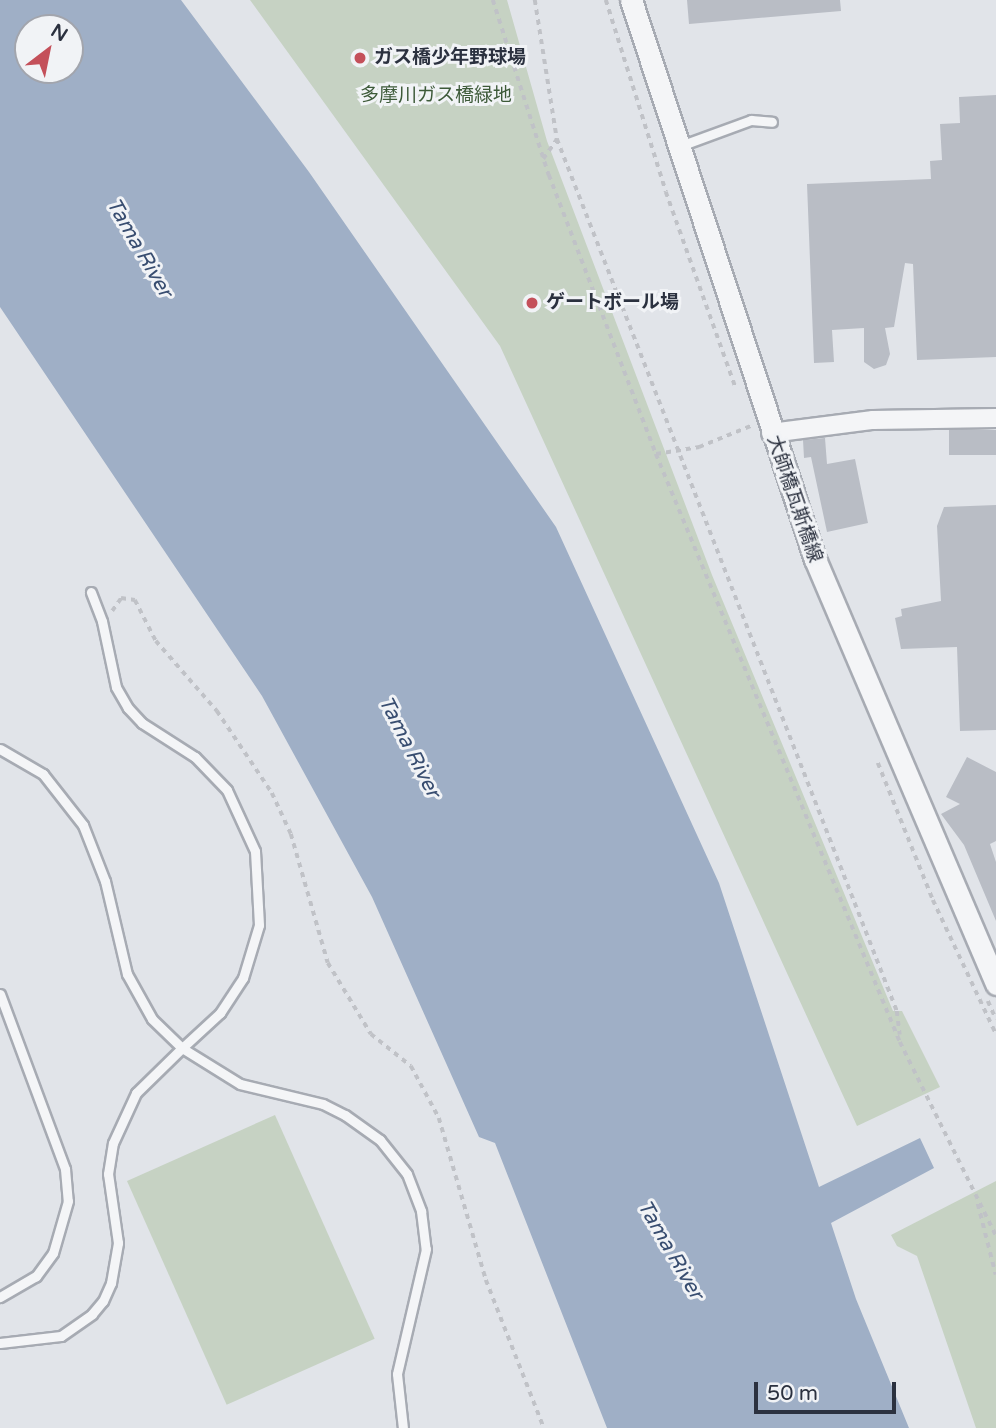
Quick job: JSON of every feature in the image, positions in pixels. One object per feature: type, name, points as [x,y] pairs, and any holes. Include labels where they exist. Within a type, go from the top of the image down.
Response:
[{"type":"street","name":"大師橋瓦斯橋線","points":[[631,0],[771,433],[859,670],[990,988]]},
{"type":"street","points":[[771,433],[873,420],[996,418]]},
{"type":"lane","points":[[678,147],[751,120],[772,122]]},
{"type":"lane","points":[[0,1342],[61,1336],[92,1314],[103,1301],[111,1283],[118,1242],[108,1174],[113,1143],[136,1093],[220,1013],[243,978],[259,925],[255,851],[227,790],[195,757],[142,723],[128,708],[116,687],[102,621],[91,592]]},
{"type":"lane","points":[[0,749],[43,774],[83,825],[105,881],[127,974],[152,1019],[182,1048],[240,1084],[323,1104],[345,1115],[380,1140],[407,1174],[421,1211],[426,1249],[400,1352],[397,1397],[404,1428]]},
{"type":"lane","points":[[0,994],[65,1169],[68,1201],[53,1254],[36,1276],[0,1297]]},
{"type":"path","points":[[493,0],[544,159],[656,454],[900,1042],[996,1235]]},
{"type":"path","points":[[535,0],[557,139],[675,448],[897,1011],[900,1042]]},
{"type":"path","points":[[544,159],[557,139]]},
{"type":"path","points":[[656,454],[675,448],[699,447],[749,425]]},
{"type":"path","points":[[114,620],[116,601],[127,596],[135,600],[156,642],[217,711],[272,793],[290,834],[328,963],[371,1034],[411,1066],[439,1118],[486,1280],[544,1428]]},
{"type":"path","points":[[990,988],[996,1019]]},
{"type":"path","points":[[977,1199],[996,1275]]},
{"type":"green space","name":"多摩川ガス橋緑地","points":[[250,0],[507,0],[547,141],[712,575],[893,1011],[902,1011],[940,1087],[857,1126],[500,346]]},
{"type":"green space","points":[[275,1115],[375,1339],[227,1405],[127,1181]]},
{"type":"green space","points":[[996,1181],[996,1428],[976,1428],[917,1256],[897,1246],[891,1235]]},
{"type":"water","name":"Tama River","points":[[0,0],[181,0],[309,172],[556,527],[719,883],[819,1187],[920,1138],[934,1168],[831,1223],[856,1299],[909,1428],[607,1428],[495,1143],[479,1137],[372,897],[262,696],[0,307]]},
{"type":"building","points":[[687,0],[840,0],[841,11],[689,24]]},
{"type":"building","points":[[996,95],[996,357],[917,360],[913,264],[905,263],[894,327],[885,328],[890,354],[886,365],[874,369],[864,362],[864,328],[832,330],[834,362],[814,363],[807,184],[931,179],[930,161],[942,160],[940,124],[960,123],[959,97]]},
{"type":"building","points":[[949,430],[996,430],[996,455],[949,455]]},
{"type":"building","points":[[825,438],[827,464],[855,459],[868,523],[827,532],[811,457],[804,458],[803,440]]},
{"type":"building","points":[[996,505],[996,730],[960,731],[957,647],[901,649],[895,618],[902,616],[901,609],[941,601],[937,526],[944,507]]},
{"type":"building","points":[[967,757],[996,772],[996,841],[990,844],[996,862],[996,921],[964,845],[941,814],[960,804],[946,797]]},
{"type":"place","name":"ガス橋少年野球場","points":[[360,58]]},
{"type":"place","name":"ゲートボール場","points":[[532,303]]}]
